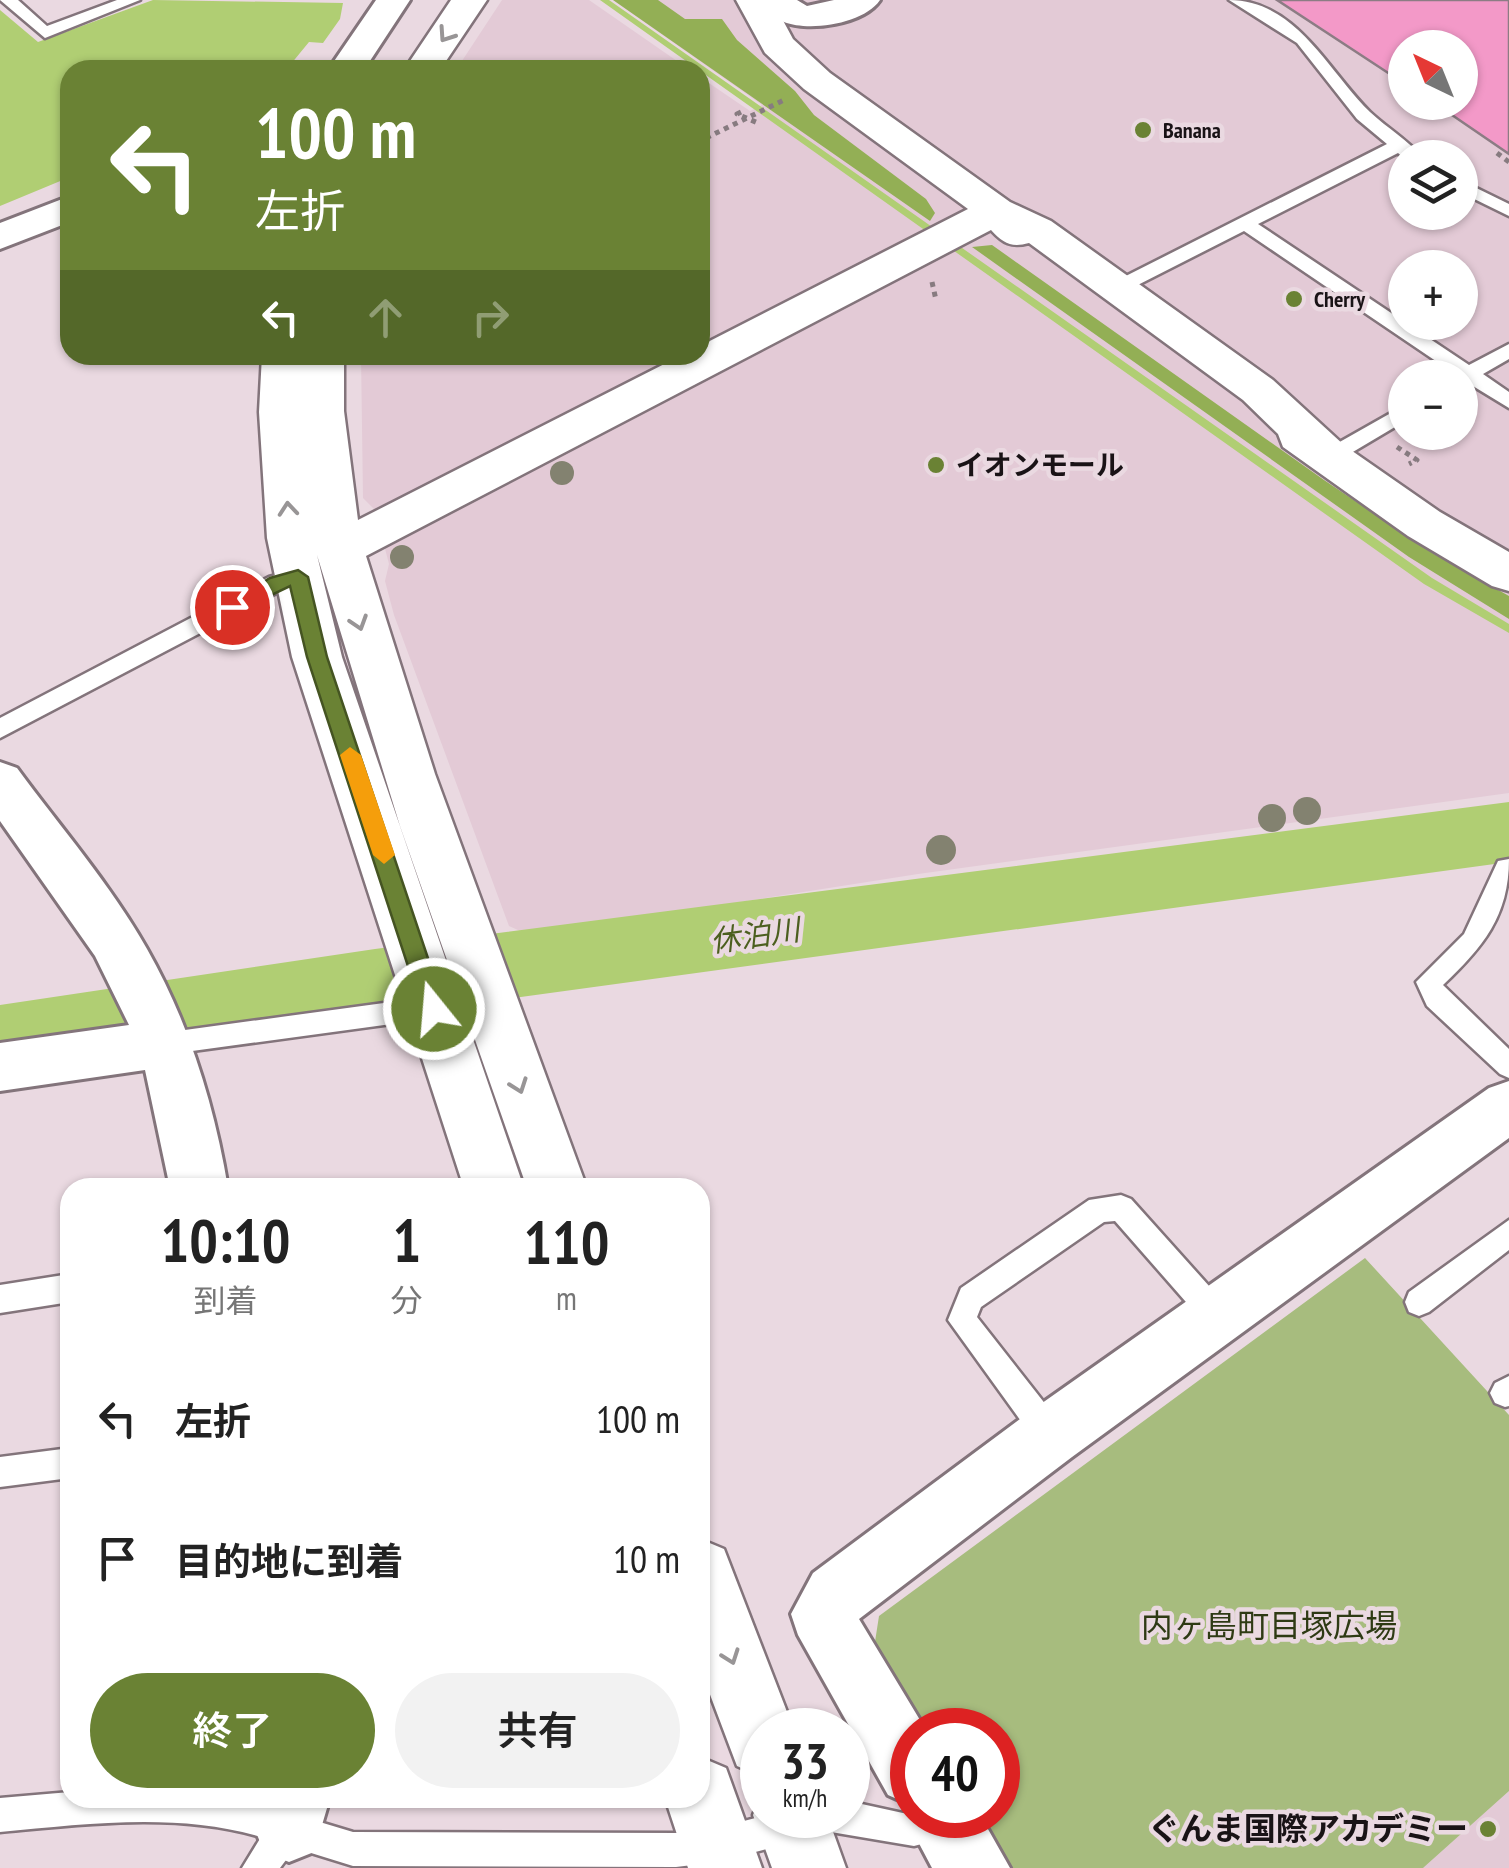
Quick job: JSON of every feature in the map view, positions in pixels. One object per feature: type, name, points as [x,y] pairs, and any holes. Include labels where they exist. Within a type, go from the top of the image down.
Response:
[{"type":"street","points":[[353,60],[392,0]]},
{"type":"street","points":[[390,60],[429,0]]},
{"type":"street","points":[[429,60],[470,0]]},
{"type":"street","points":[[754,0],[778,45],[818,81],[996,211],[1023,238],[1424,524],[1509,574]]},
{"type":"street","points":[[778,0],[789,12],[811,17],[823,17],[862,0]]},
{"type":"street","points":[[710,359],[996,211]]},
{"type":"street","points":[[996,211],[1029,225],[1258,390],[1329,458]]},
{"type":"street","points":[[0,238],[60,212]]},
{"type":"street","points":[[282,365],[283,464],[298,577],[317,657],[437,934]]},
{"type":"street","points":[[324,365],[322,428],[338,550],[437,934],[459,1000],[492,1178]]},
{"type":"street","points":[[338,550],[698,365]]},
{"type":"street","points":[[0,782],[126,962],[154,1022],[193,1140],[198,1178]]},
{"type":"street","points":[[459,1000],[552,1178]]},
{"type":"street","points":[[0,1067],[154,1022]]},
{"type":"street","points":[[890,1733],[831,1636],[824,1614],[836,1596],[1050,1435],[1509,1106]]},
{"type":"street","points":[[710,1600],[750,1708]]},
{"type":"lane","points":[[8,0],[45,33],[132,0]]},
{"type":"lane","points":[[1237,0],[1303,40],[1343,92],[1391,140]]},
{"type":"lane","points":[[1117,288],[1388,151]]},
{"type":"lane","points":[[1478,195],[1509,212]]},
{"type":"lane","points":[[1246,223],[1440,360]]},
{"type":"lane","points":[[1478,369],[1509,350]]},
{"type":"lane","points":[[1478,384],[1509,401]]},
{"type":"lane","points":[[1329,458],[1388,422]]},
{"type":"lane","points":[[0,729],[277,583],[298,577]]},
{"type":"lane","points":[[1506,868],[1473,941],[1429,982],[1436,998],[1509,1066]]},
{"type":"lane","points":[[154,1022],[459,1000]]},
{"type":"lane","points":[[1050,1435],[962,1320],[971,1298],[1100,1210],[1121,1208],[1217,1316]]},
{"type":"lane","points":[[1419,1302],[1509,1233]]},
{"type":"lane","points":[[0,1300],[60,1290]]},
{"type":"lane","points":[[0,1472],[60,1465]]},
{"type":"lane","points":[[0,1815],[84,1808]]},
{"type":"lane","points":[[184,1808],[226,1810],[281,1831],[353,1849],[676,1850],[714,1835],[740,1835]]},
{"type":"path","points":[[710,136],[780,102]]},
{"type":"path","points":[[741,112],[737,114],[745,120],[758,123]]},
{"type":"path","points":[[1497,152],[1509,162]]},
{"type":"path","points":[[1401,450],[1417,460],[1408,465]]},
{"type":"shaded area","points":[[153,0],[343,3],[340,19],[323,43],[309,42],[294,60],[60,60],[60,181],[0,206],[0,10],[38,42]]},
{"type":"shaded area","points":[[502,0],[589,0],[676,60],[463,60]]},
{"type":"shaded area","name":"イオンモール","points":[[613,0],[1509,0],[1509,793],[918,874],[529,935],[509,926],[394,615],[385,581],[389,564],[375,510],[363,498],[361,365],[710,365],[710,84],[750,111],[762,105],[710,68],[710,60],[698,60]]},
{"type":"shaded area","points":[[613,0],[658,0],[685,19],[722,19],[737,40],[795,91],[814,115],[926,199],[935,213],[930,221],[710,68],[710,60],[699,60]]},
{"type":"shaded area","points":[[992,245],[1324,480],[1434,554],[1509,596],[1509,619],[1409,557],[972,247]]},
{"type":"shaded area","name":"ぐんま国際アカデミー","points":[[1509,1791],[1509,1868],[1423,1868]]},
{"type":"green space","name":"内ヶ島町目塚広場","points":[[1365,1258],[1509,1415],[1509,1791],[1423,1868],[1011,1868],[991,1838],[1020,1838],[1020,1708],[904,1708],[872,1661],[879,1616]]},
{"type":"building","points":[[1277,0],[1509,0],[1509,154],[1459,120],[1478,120],[1478,30],[1388,30],[1388,73]]},
{"type":"waterway","points":[[604,0],[689,60]]},
{"type":"waterway","points":[[710,75],[1428,581],[1509,629]]},
{"type":"waterway","name":"休泊川","points":[[0,1040],[375,983],[1509,832]]},
{"type":"slow traffic","points":[[350,755],[384,855]]},
{"type":"place","name":"Banana","points":[[1143,130]]},
{"type":"place","name":"Cherry","points":[[1294,299]]},
{"type":"place","name":"イオンモール","points":[[936,465]]},
{"type":"place","name":"ぐんま国際アカデミー","points":[[1488,1829]]},
{"type":"route","points":[[232,607],[277,583],[298,577],[317,657],[434,1009]]}]
